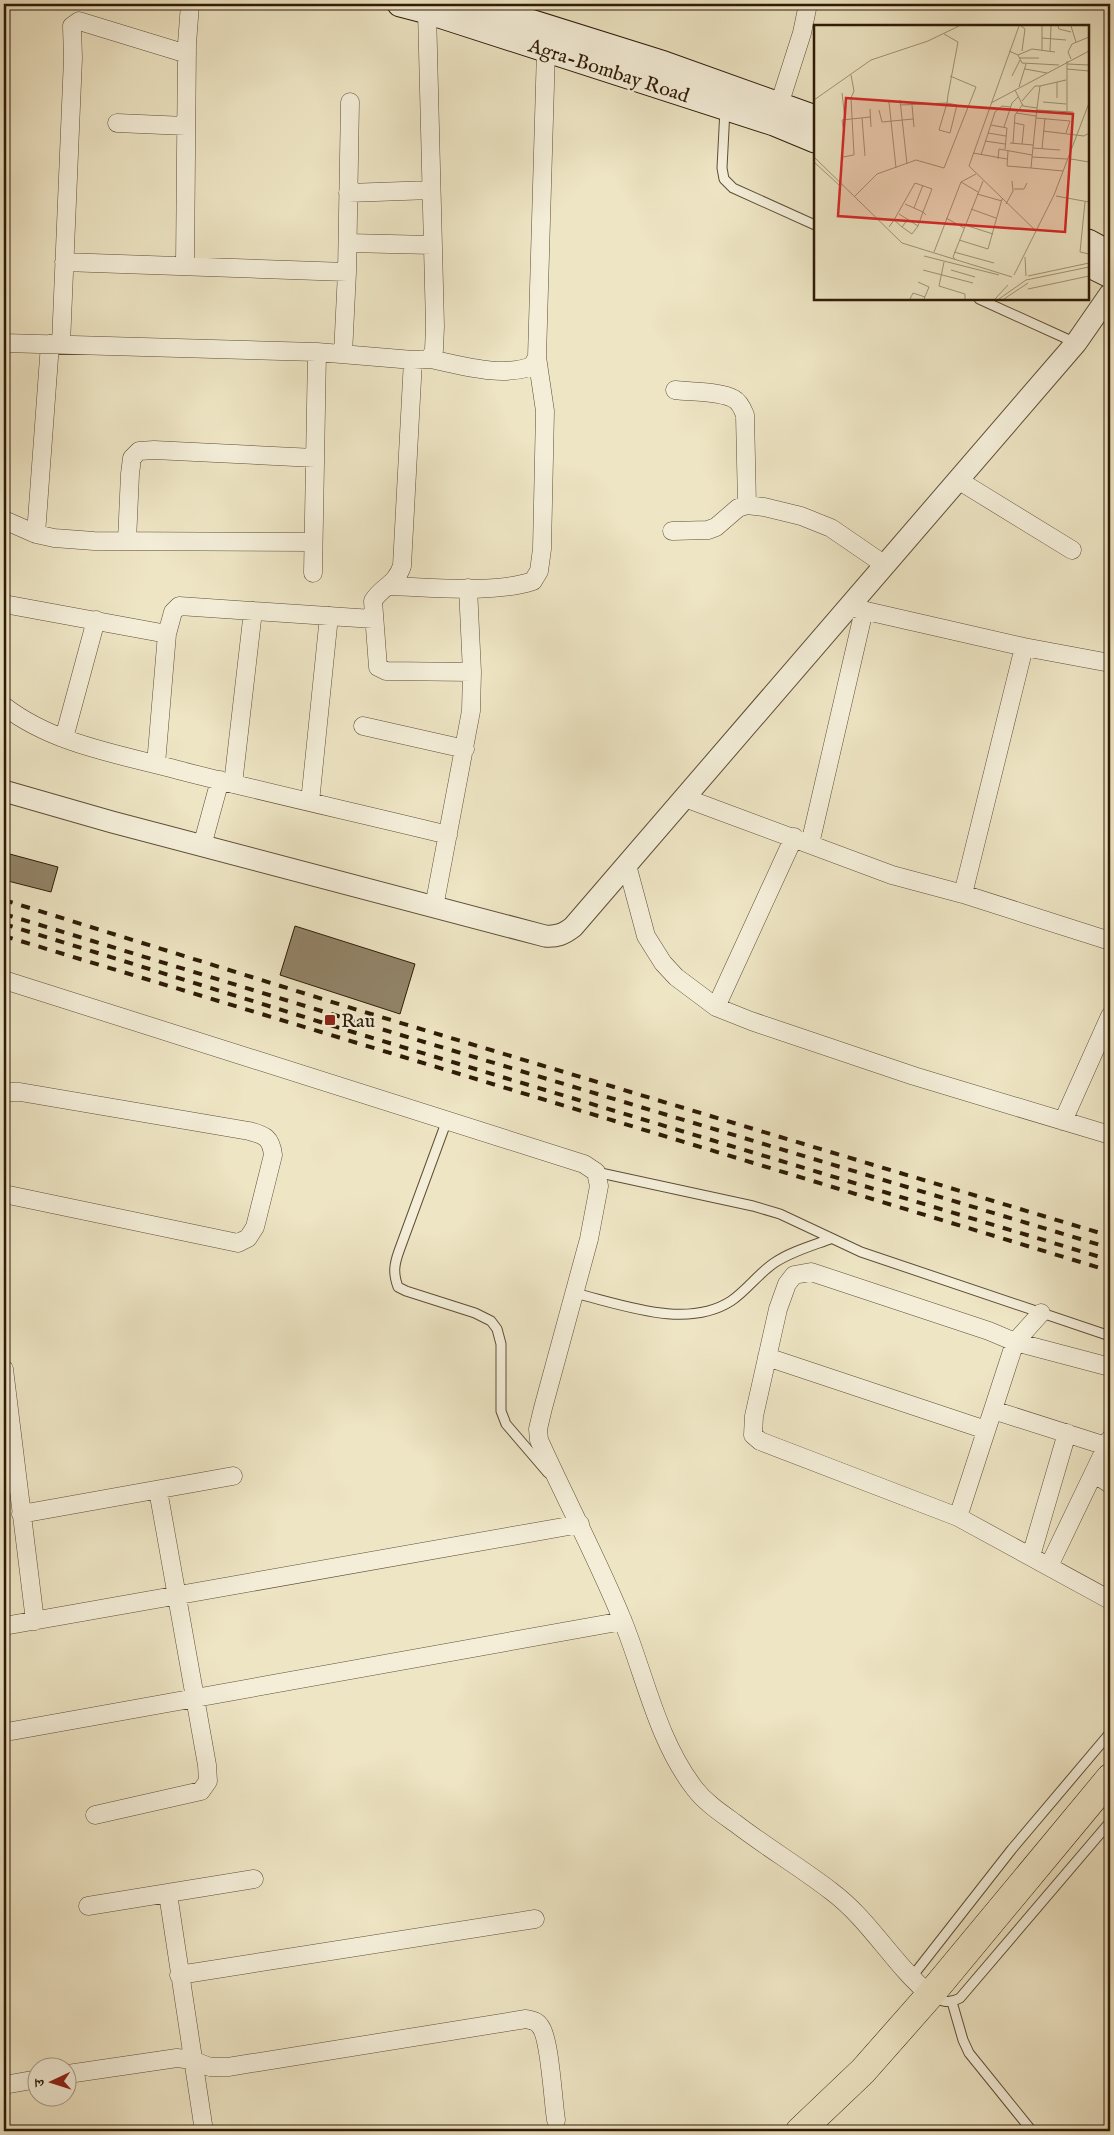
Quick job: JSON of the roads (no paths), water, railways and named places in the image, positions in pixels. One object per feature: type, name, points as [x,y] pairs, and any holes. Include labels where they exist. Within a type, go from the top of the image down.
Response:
[{"type":"main road","name":"Agra-Bombay Road","points":[[400,4],[427,11],[774,123],[814,140]]},
{"type":"main road","name":"Agra-Bombay Road","points":[[473,4],[664,64],[814,118]]},
{"type":"main road","points":[[1089,243],[1110,254]]},
{"type":"main road","points":[[1089,264],[1110,274]]},
{"type":"main road","points":[[822,2131],[864,2071],[1110,1778]]},
{"type":"main road","points":[[800,2131],[864,2071]]},
{"type":"street","points":[[185,266],[186,54],[190,4]]},
{"type":"street","points":[[780,105],[802,32],[808,4]]},
{"type":"street","points":[[421,359],[434,350],[435,326],[427,11]]},
{"type":"street","points":[[36,534],[64,262],[73,58],[72,26],[80,21],[186,54]]},
{"type":"street","points":[[389,586],[468,588],[520,586],[533,581],[539,571],[542,550],[545,411],[537,357],[546,50]]},
{"type":"street","points":[[343,354],[348,243],[350,102]]},
{"type":"street","points":[[117,124],[186,126]]},
{"type":"street","points":[[348,193],[431,190]]},
{"type":"street","points":[[348,243],[432,245]]},
{"type":"street","points":[[64,262],[347,272]]},
{"type":"street","points":[[4,791],[202,846],[434,907],[554,937],[563,934],[573,927],[684,798],[856,609],[885,565],[1076,343],[1110,294]]},
{"type":"street","points":[[4,343],[317,352],[421,359],[489,369],[522,370],[532,366],[537,357]]},
{"type":"street","points":[[313,573],[312,542],[317,352]]},
{"type":"street","points":[[421,359],[402,566],[398,577],[389,586],[377,593],[373,601],[378,667],[386,670],[472,672]]},
{"type":"street","points":[[675,390],[719,395],[734,399],[741,406],[745,416],[747,505]]},
{"type":"street","points":[[127,541],[132,458],[139,452],[154,450],[315,458]]},
{"type":"street","points":[[958,480],[1072,550]]},
{"type":"street","points":[[672,531],[708,530],[716,527],[738,508],[747,505],[764,507],[801,516],[831,528],[885,565]]},
{"type":"street","points":[[4,520],[36,534],[54,538],[127,541],[312,542]]},
{"type":"street","points":[[434,907],[465,749],[470,711],[472,672],[468,588]]},
{"type":"street","points":[[4,604],[167,634]]},
{"type":"street","points":[[156,764],[167,634],[173,612],[178,606],[373,619]]},
{"type":"street","points":[[856,609],[1024,648],[1110,663]]},
{"type":"street","points":[[716,1007],[802,841],[856,609]]},
{"type":"street","points":[[202,846],[227,782],[253,610]]},
{"type":"street","points":[[310,802],[329,616]]},
{"type":"street","points":[[64,738],[96,620]]},
{"type":"street","points":[[963,894],[1024,648]]},
{"type":"street","points":[[4,706],[35,728],[64,738],[227,782],[448,835]]},
{"type":"street","points":[[363,726],[465,749]]},
{"type":"street","points":[[684,798],[892,875],[963,894],[1110,939]]},
{"type":"street","points":[[627,865],[646,936],[663,963],[676,977],[716,1007],[751,1021],[914,1076],[1110,1135]]},
{"type":"street","points":[[4,980],[584,1164],[596,1172],[599,1186],[598,1198],[589,1239],[538,1429],[539,1440],[580,1524],[624,1622],[663,1732],[684,1774],[708,1803],[832,1891],[858,1915],[931,1992]]},
{"type":"street","points":[[1063,1121],[1110,1016]]},
{"type":"street","points":[[4,1092],[20,1092],[262,1134],[271,1143],[273,1155],[255,1227],[248,1238],[238,1243],[4,1194]]},
{"type":"street","points":[[1110,1367],[1015,1342],[989,1331],[811,1272],[794,1275],[787,1284],[778,1309],[752,1426],[753,1435],[760,1441],[958,1516],[1110,1600]]},
{"type":"street","points":[[958,1516],[1015,1342],[1041,1313]]},
{"type":"street","points":[[768,1357],[986,1430]]},
{"type":"street","points":[[4,1369],[35,1621]]},
{"type":"street","points":[[993,1410],[1068,1434],[1108,1443],[1095,1474],[1049,1566]]},
{"type":"street","points":[[1031,1556],[1068,1434]]},
{"type":"street","points":[[1095,1474],[1110,1484]]},
{"type":"street","points":[[21,1514],[233,1476]]},
{"type":"street","points":[[95,1815],[201,1791],[208,1781],[207,1765],[158,1490]]},
{"type":"street","points":[[4,1626],[580,1524]]},
{"type":"street","points":[[12,1731],[624,1622]]},
{"type":"street","points":[[88,1906],[254,1879]]},
{"type":"street","points":[[168,1894],[192,2060],[199,2130]]},
{"type":"street","points":[[179,1975],[535,1919]]},
{"type":"street","points":[[78,2072],[166,2058],[192,2060],[210,2067],[228,2067],[526,2019],[536,2022],[542,2027],[556,2120]]},
{"type":"street","points":[[4,2085],[28,2081]]},
{"type":"lane","points":[[725,107],[722,168],[724,180],[734,188],[814,225]]},
{"type":"lane","points":[[981,300],[1076,343]]},
{"type":"lane","points":[[447,1120],[394,1265],[394,1276],[398,1287],[406,1291],[475,1313],[490,1321],[496,1329],[501,1344],[500,1400],[501,1411],[506,1424],[564,1492]]},
{"type":"lane","points":[[596,1172],[753,1206],[780,1214],[860,1252],[1110,1336]]},
{"type":"lane","points":[[574,1293],[659,1314],[675,1315],[700,1312],[730,1301],[772,1264],[830,1239]]},
{"type":"lane","points":[[931,1992],[1006,1856],[1110,1733]]},
{"type":"lane","points":[[931,1992],[964,1993],[1110,1822]]},
{"type":"lane","points":[[931,1992],[970,2053],[1032,2131]]},
{"type":"railway","points":[[4,900],[361,1011],[1110,1236]]},
{"type":"railway","points":[[4,914],[1110,1248]]},
{"type":"railway","points":[[4,924],[356,1033],[1110,1260]]},
{"type":"railway","points":[[4,936],[1110,1271]]},
{"type":"place","name":"Rau","points":[[330,1020]]}]
